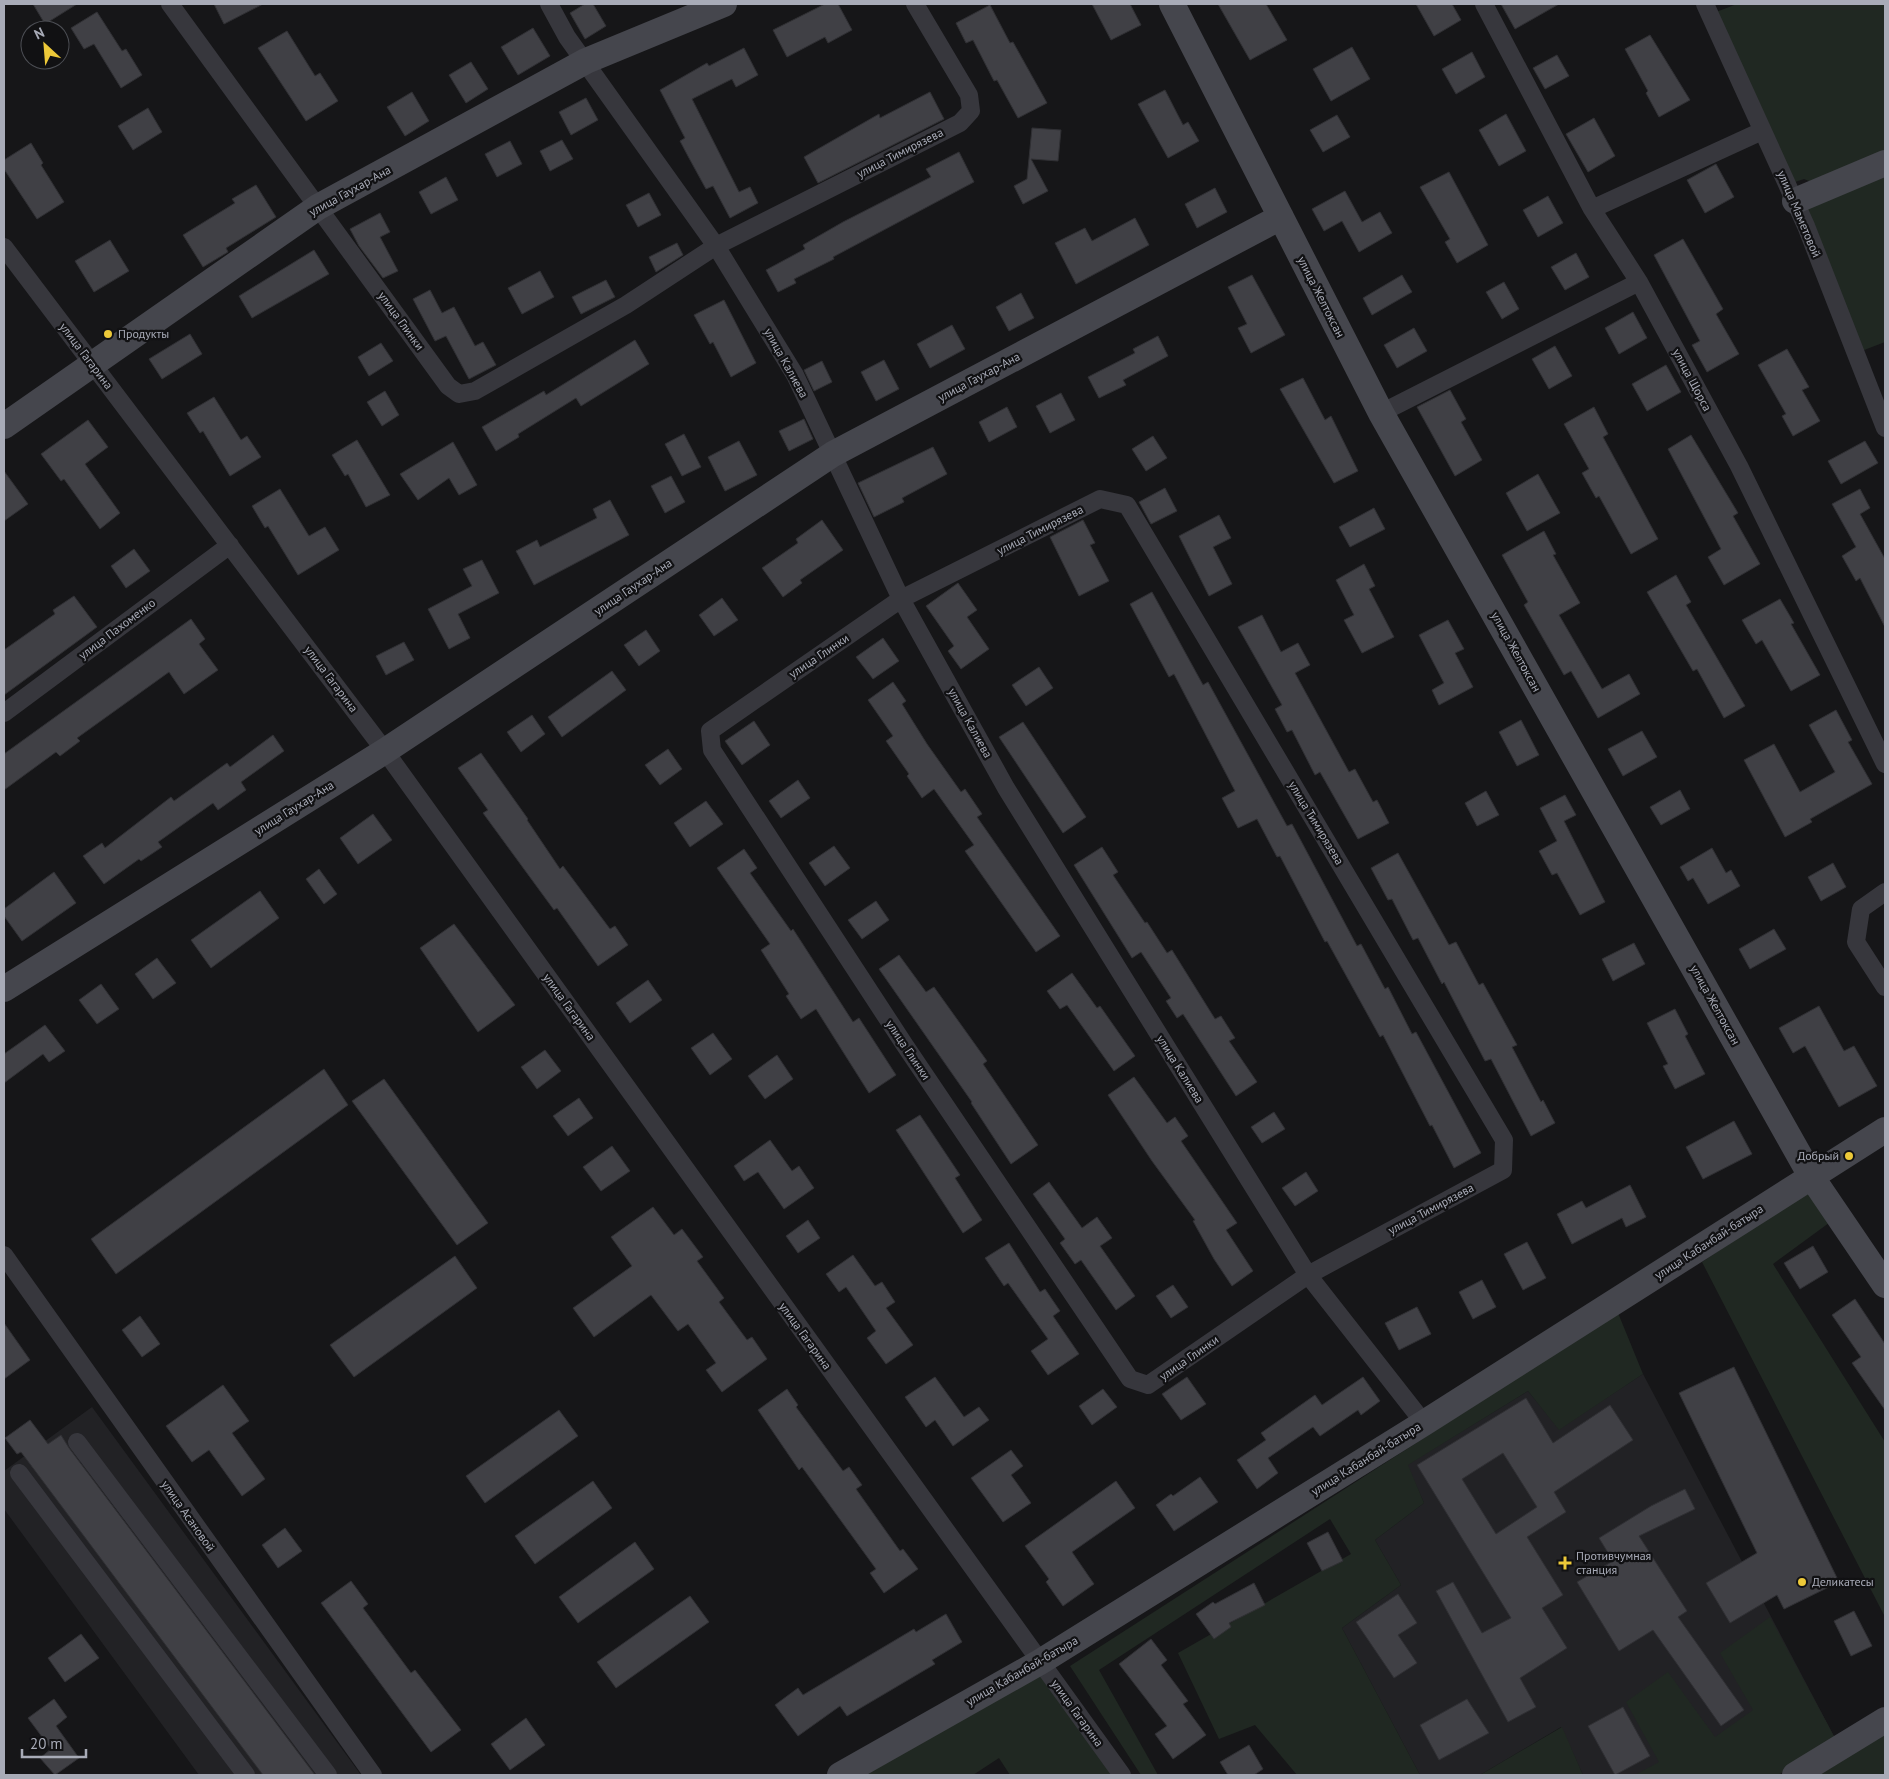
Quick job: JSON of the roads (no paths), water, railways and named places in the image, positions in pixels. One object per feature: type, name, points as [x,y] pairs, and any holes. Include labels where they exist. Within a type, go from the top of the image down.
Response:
[{"type":"street","name":"улица Глинки","points":[[170,4],[448,386],[459,394],[475,391],[626,305],[716,246]]},
{"type":"street","name":"улица Калиева","points":[[549,4],[567,36],[716,246],[795,375],[901,599],[1006,788],[1308,1276],[1424,1423]]},
{"type":"street","name":"улица Гаухар-Ана","points":[[4,426],[318,207],[586,61],[724,4]]},
{"type":"street","name":"улица Тимирязева","points":[[716,246],[960,123],[971,110],[969,95],[915,4]]},
{"type":"street","name":"улица Желтоксан","points":[[1172,4],[1381,413],[1811,1176],[1885,1286]]},
{"type":"street","name":"улица Щорса","points":[[1484,4],[1592,209],[1639,282],[1739,466],[1885,764]]},
{"type":"street","name":"улица Маметовой","points":[[1705,4],[1795,201],[1885,428]]},
{"type":"street","points":[[1592,209],[1762,131]]},
{"type":"street","points":[[1795,201],[1885,163]]},
{"type":"street","name":"улица Гаухар-Ана","points":[[4,989],[385,752],[833,454],[1281,217]]},
{"type":"street","name":"улица Гагарина","points":[[4,247],[385,752],[1122,1775]]},
{"type":"street","points":[[1381,413],[1639,282]]},
{"type":"street","name":"улица Тимирязева","points":[[901,599],[1100,499],[1127,505],[1504,1140],[1503,1170],[1308,1276]]},
{"type":"street","name":"улица Пахоменко","points":[[4,713],[230,545]]},
{"type":"street","name":"улица Глинки","points":[[901,599],[710,731],[712,750],[904,1044],[1130,1379],[1148,1386],[1308,1276]]},
{"type":"street","points":[[1885,892],[1861,909],[1856,942],[1885,987]]},
{"type":"street","name":"улица Кабанбай-батыра","points":[[840,1775],[1040,1662],[1424,1423],[1885,1130]]},
{"type":"street","name":"улица Асановой","points":[[4,1255],[368,1773]]},
{"type":"street","points":[[77,1442],[328,1775]]},
{"type":"street","points":[[19,1473],[246,1775]]},
{"type":"street","points":[[1795,1775],[1885,1720]]},
{"type":"place","name":"Продукты","points":[[108,334]]},
{"type":"place","name":"Добрый","points":[[1849,1156]]},
{"type":"place","name":"Противчумная станция","points":[[1565,1563]]},
{"type":"place","name":"Деликатесы","points":[[1802,1582]]}]
